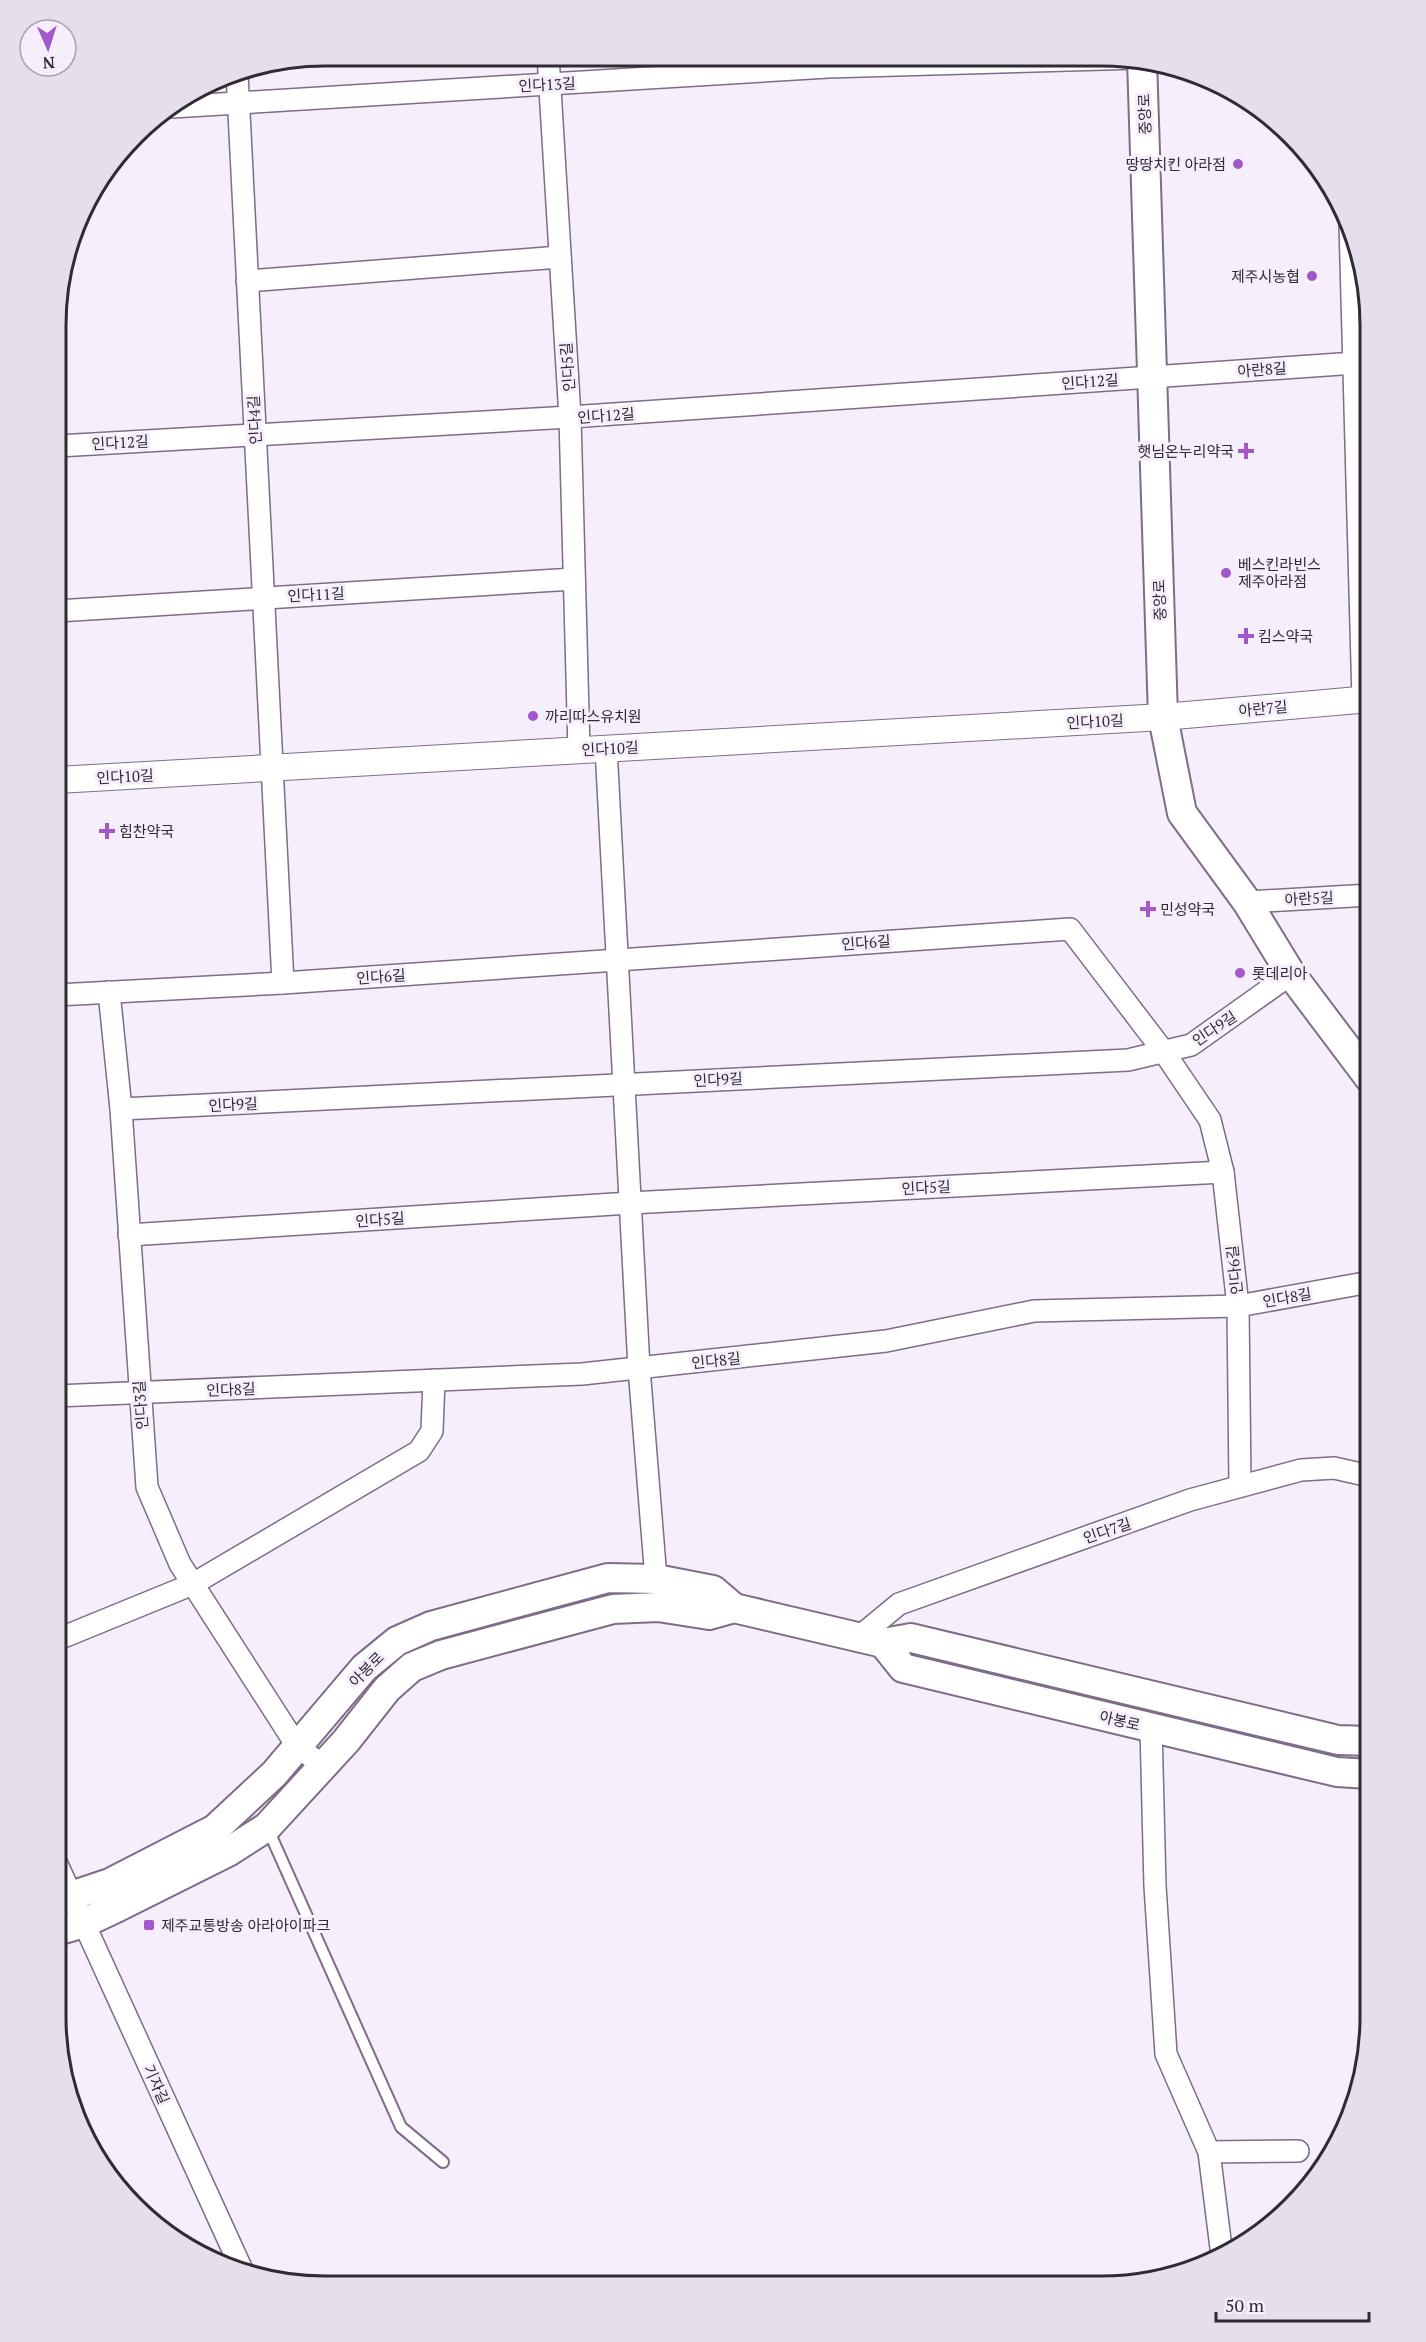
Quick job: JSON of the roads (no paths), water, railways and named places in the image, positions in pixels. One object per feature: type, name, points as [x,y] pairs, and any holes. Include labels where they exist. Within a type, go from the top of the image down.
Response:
[{"type":"main road","name":"중앙로","points":[[1140,69],[1153,376],[1163,717],[1182,813],[1247,902],[1291,974],[1360,1066]]},
{"type":"main road","name":"아봉로","points":[[66,1898],[110,1883],[215,1830],[274,1773],[364,1668],[397,1641],[431,1626],[608,1578],[656,1579],[713,1590],[734,1608],[871,1640],[911,1638],[1338,1740],[1360,1741]]},
{"type":"main road","name":"아봉로","points":[[66,1928],[84,1923],[228,1852],[267,1827],[323,1766],[387,1689],[412,1667],[441,1655],[613,1609],[658,1607],[709,1616],[734,1608]]},
{"type":"main road","name":"아봉로","points":[[871,1640],[903,1668],[1337,1772],[1360,1773]]},
{"type":"street","name":"인다5길","points":[[548,66],[570,417],[579,750]]},
{"type":"street","name":"인다13길","points":[[187,106],[867,66]]},
{"type":"street","name":"인다4길","points":[[237,82],[283,983]]},
{"type":"street","points":[[247,281],[560,257]]},
{"type":"street","name":"아란7길","points":[[1354,270],[1360,339]]},
{"type":"street","name":"아란8길","points":[[1153,376],[1360,362]]},
{"type":"street","name":"인다12길","points":[[66,446],[570,417],[1153,376]]},
{"type":"street","name":"인다11길","points":[[66,610],[574,579]]},
{"type":"street","name":"아란7길","points":[[1163,717],[1360,701]]},
{"type":"street","name":"인다10길","points":[[66,779],[1163,717]]},
{"type":"street","points":[[606,748],[639,1368],[656,1579]]},
{"type":"street","name":"아란5길","points":[[1247,902],[1360,896]]},
{"type":"street","name":"인다6길","points":[[66,994],[283,983],[617,958],[1070,929],[1164,1052],[1210,1120],[1223,1172],[1238,1306],[1240,1486]]},
{"type":"street","name":"인다9길","points":[[121,1109],[1128,1060],[1191,1045],[1291,974]]},
{"type":"street","name":"인다3길","points":[[109,992],[121,1109],[147,1487],[180,1564],[297,1746],[323,1766]]},
{"type":"street","name":"인다5길","points":[[129,1235],[630,1203],[1223,1172]]},
{"type":"street","name":"인다8길","points":[[66,1396],[582,1374],[886,1341],[1034,1311],[1238,1306],[1360,1284]]},
{"type":"street","points":[[66,1636],[193,1584],[418,1451],[432,1431],[434,1380]]},
{"type":"street","name":"인다7길","points":[[871,1640],[899,1604],[1190,1500],[1301,1470],[1334,1468],[1360,1474]]},
{"type":"street","points":[[1151,1728],[1155,1886],[1166,2054],[1209,2152],[1221,2246]]},
{"type":"street","name":"기자길","points":[[66,1901],[84,1923],[238,2260]]},
{"type":"street","points":[[1209,2152],[1298,2151]]},
{"type":"lane","points":[[267,1827],[401,2127],[443,2162]]},
{"type":"place","name":"땅땅치킨 아라점","points":[[1238,164]]},
{"type":"place","name":"제주시농협","points":[[1312,276]]},
{"type":"place","name":"햇님온누리약국","points":[[1246,451]]},
{"type":"place","name":"베스킨라빈스 제주아라점","points":[[1226,573]]},
{"type":"place","name":"킴스약국","points":[[1246,636]]},
{"type":"place","name":"까리따스유치원","points":[[533,716]]},
{"type":"place","name":"힘찬약국","points":[[107,831]]},
{"type":"place","name":"민성약국","points":[[1148,909]]},
{"type":"place","name":"롯데리아","points":[[1240,973]]},
{"type":"place","name":"제주교통방송 아라아이파크","points":[[149,1925]]}]
